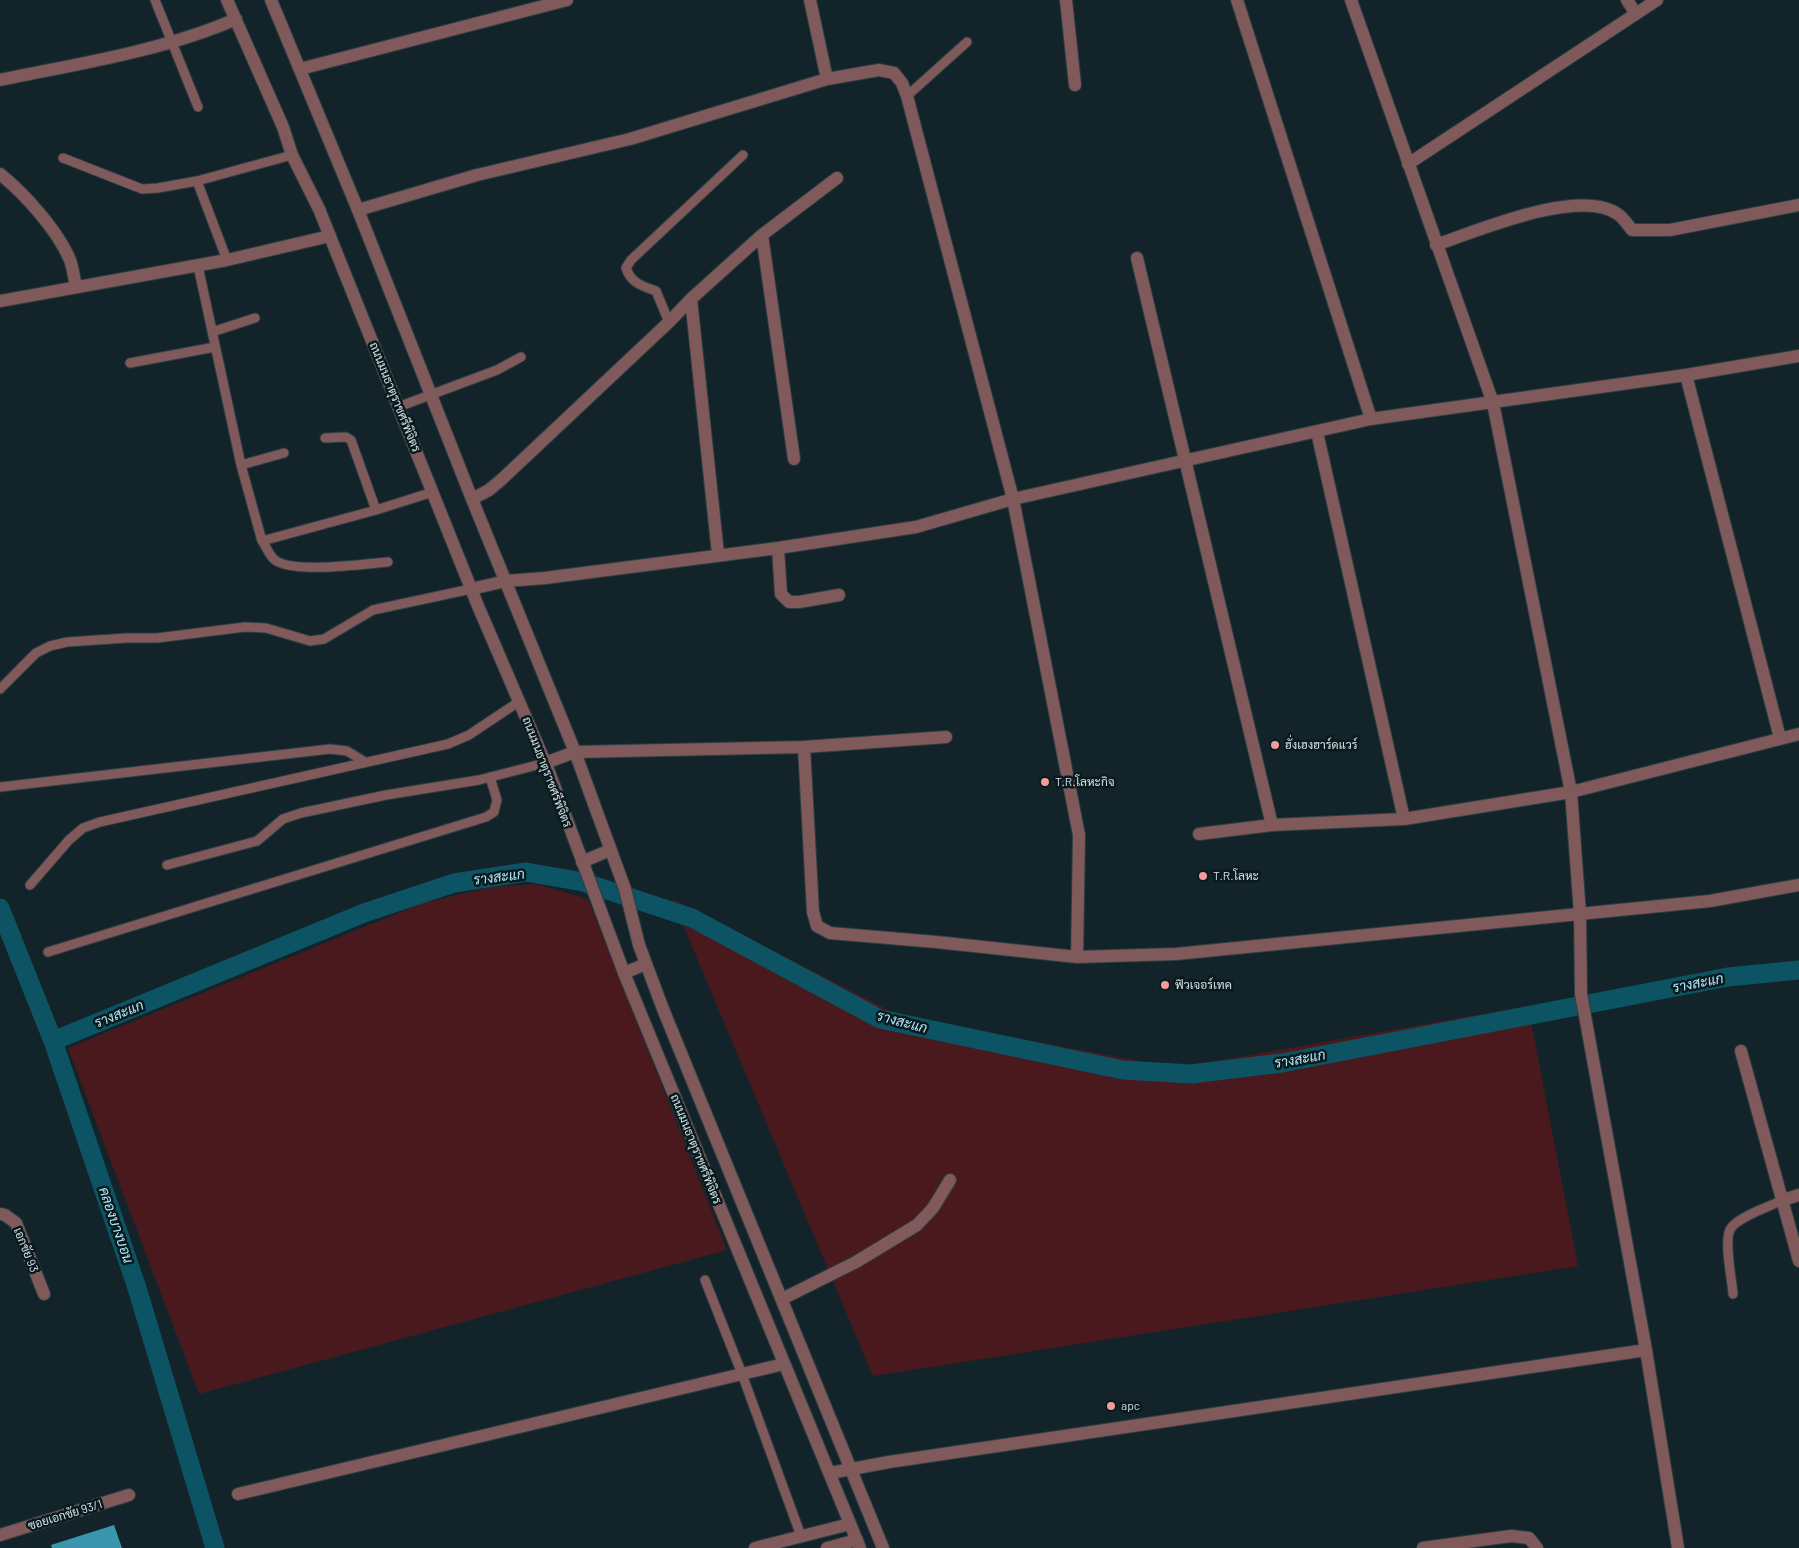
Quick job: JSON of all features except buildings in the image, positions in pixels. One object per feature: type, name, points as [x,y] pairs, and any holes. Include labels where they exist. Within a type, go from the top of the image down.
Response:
[{"type":"street","name":"ถนนมนธาตุราชศรีพิจิตร","points":[[228,0],[283,127],[292,155],[319,209],[471,589],[520,701],[624,973],[858,1544]]},
{"type":"street","name":"ถนนมนธาตุราชศรีพิจิตร","points":[[271,0],[358,210],[472,499],[575,752],[625,889],[639,945],[646,964],[883,1548]]},
{"type":"street","points":[[300,69],[566,0]]},
{"type":"street","points":[[810,0],[827,79]]},
{"type":"street","points":[[1066,0],[1075,85]]},
{"type":"street","points":[[1237,0],[1371,419]]},
{"type":"street","points":[[1351,0],[1436,245],[1494,403],[1572,792],[1580,914],[1581,994],[1646,1350],[1678,1548]]},
{"type":"street","points":[[1627,0],[1636,14]]},
{"type":"street","points":[[1408,164],[1657,0]]},
{"type":"street","points":[[0,80],[172,42],[211,30],[236,19]]},
{"type":"street","points":[[358,210],[477,175],[630,139],[827,79],[879,70],[894,73],[902,83],[907,96],[1013,499],[1079,835],[1077,957]]},
{"type":"street","points":[[0,174],[23,194],[62,246],[70,261],[76,287]]},
{"type":"street","points":[[472,499],[489,490],[501,480],[691,299],[762,235],[837,178]]},
{"type":"street","points":[[1436,245],[1546,209],[1582,205],[1601,208],[1618,215],[1632,230],[1647,231],[1670,230],[1799,204]]},
{"type":"street","points":[[762,235],[794,459]]},
{"type":"street","points":[[0,301],[198,266],[330,236]]},
{"type":"street","points":[[1137,258],[1272,825]]},
{"type":"street","points":[[691,299],[718,554]]},
{"type":"street","points":[[471,589],[506,581],[545,578],[718,554],[778,548],[916,527],[1013,499],[1371,419],[1686,375],[1799,356]]},
{"type":"street","points":[[1686,375],[1780,738]]},
{"type":"street","points":[[1317,432],[1404,820]]},
{"type":"street","points":[[778,548],[781,594],[789,602],[839,595]]},
{"type":"street","points":[[1199,834],[1272,825],[1404,820],[1572,792],[1799,734]]},
{"type":"street","points":[[545,763],[575,752],[804,747],[946,737]]},
{"type":"street","points":[[804,747],[813,912],[817,926],[830,933],[1077,957],[1176,954],[1710,901],[1799,885]]},
{"type":"street","points":[[582,862],[610,850]]},
{"type":"street","points":[[624,973],[646,964]]},
{"type":"street","points":[[1741,1051],[1799,1260]]},
{"type":"street","points":[[782,1299],[856,1262],[917,1225],[933,1208],[950,1180]]},
{"type":"street","points":[[1783,1200],[1799,1195]]},
{"type":"street","name":"เอกชัย 93","points":[[0,1214],[5,1215],[16,1223],[44,1294]]},
{"type":"street","points":[[830,1473],[852,1468],[1646,1350]]},
{"type":"street","points":[[238,1494],[784,1364]]},
{"type":"street","name":"ซอยเอกชัย 93/1","points":[[0,1534],[130,1495]]},
{"type":"street","points":[[755,1548],[850,1524]]},
{"type":"street","points":[[1423,1548],[1511,1536],[1529,1538],[1537,1548]]},
{"type":"street","points":[[827,1548],[858,1544]]},
{"type":"lane","points":[[155,0],[198,107]]},
{"type":"lane","points":[[907,96],[967,42]]},
{"type":"lane","points":[[669,322],[656,291],[638,285],[629,276],[626,268],[631,260],[743,154]]},
{"type":"lane","points":[[63,158],[142,189],[197,181],[292,155]]},
{"type":"lane","points":[[197,181],[227,260]]},
{"type":"lane","points":[[198,266],[241,465],[262,541],[274,560],[286,565],[307,568],[388,562]]},
{"type":"lane","points":[[212,332],[255,318]]},
{"type":"lane","points":[[130,363],[215,348]]},
{"type":"lane","points":[[398,407],[497,370],[521,356]]},
{"type":"lane","points":[[326,438],[346,437],[351,440],[376,510]]},
{"type":"lane","points":[[241,465],[284,453]]},
{"type":"lane","points":[[262,541],[376,510],[433,492]]},
{"type":"lane","points":[[0,689],[36,653],[50,646],[67,642],[157,638],[245,627],[266,628],[310,641],[324,639],[373,610],[471,589]]},
{"type":"lane","points":[[30,885],[69,840],[83,828],[100,822],[448,744],[469,735],[520,701]]},
{"type":"lane","points":[[0,787],[323,749],[347,751],[365,762]]},
{"type":"lane","points":[[166,865],[257,841],[283,819],[302,813],[386,795],[490,777],[545,763]]},
{"type":"lane","points":[[48,952],[486,817],[494,812],[497,800],[490,777]]},
{"type":"lane","points":[[1734,1294],[1728,1238],[1731,1227],[1740,1220],[1783,1200]]},
{"type":"lane","points":[[705,1280],[742,1374],[801,1536]]},
{"type":"shaded area","points":[[535,884],[588,899],[727,1250],[199,1394],[68,1048],[423,903],[492,887]]},
{"type":"shaded area","points":[[672,899],[900,1016],[1176,1068],[1528,1006],[1578,1266],[873,1376]]},
{"type":"waterway","name":"รางสะแก","points":[[53,1041],[364,913],[454,883],[526,872],[583,882],[692,918],[880,1019],[1123,1070],[1191,1074],[1282,1063],[1728,977],[1799,970]]},
{"type":"waterway","name":"คลองบางบอน","points":[[0,908],[53,1041],[137,1288],[215,1548]]},
{"type":"place","name":"ฮั่งเฮงฮาร์ดแวร์","points":[[1275,745]]},
{"type":"place","name":"T.R.โลหะกิจ","points":[[1045,782]]},
{"type":"place","name":"T.R.โลหะ","points":[[1203,876]]},
{"type":"place","name":"ฟิวเจอร์เทค","points":[[1165,985]]},
{"type":"place","name":"apc","points":[[1111,1406]]}]
